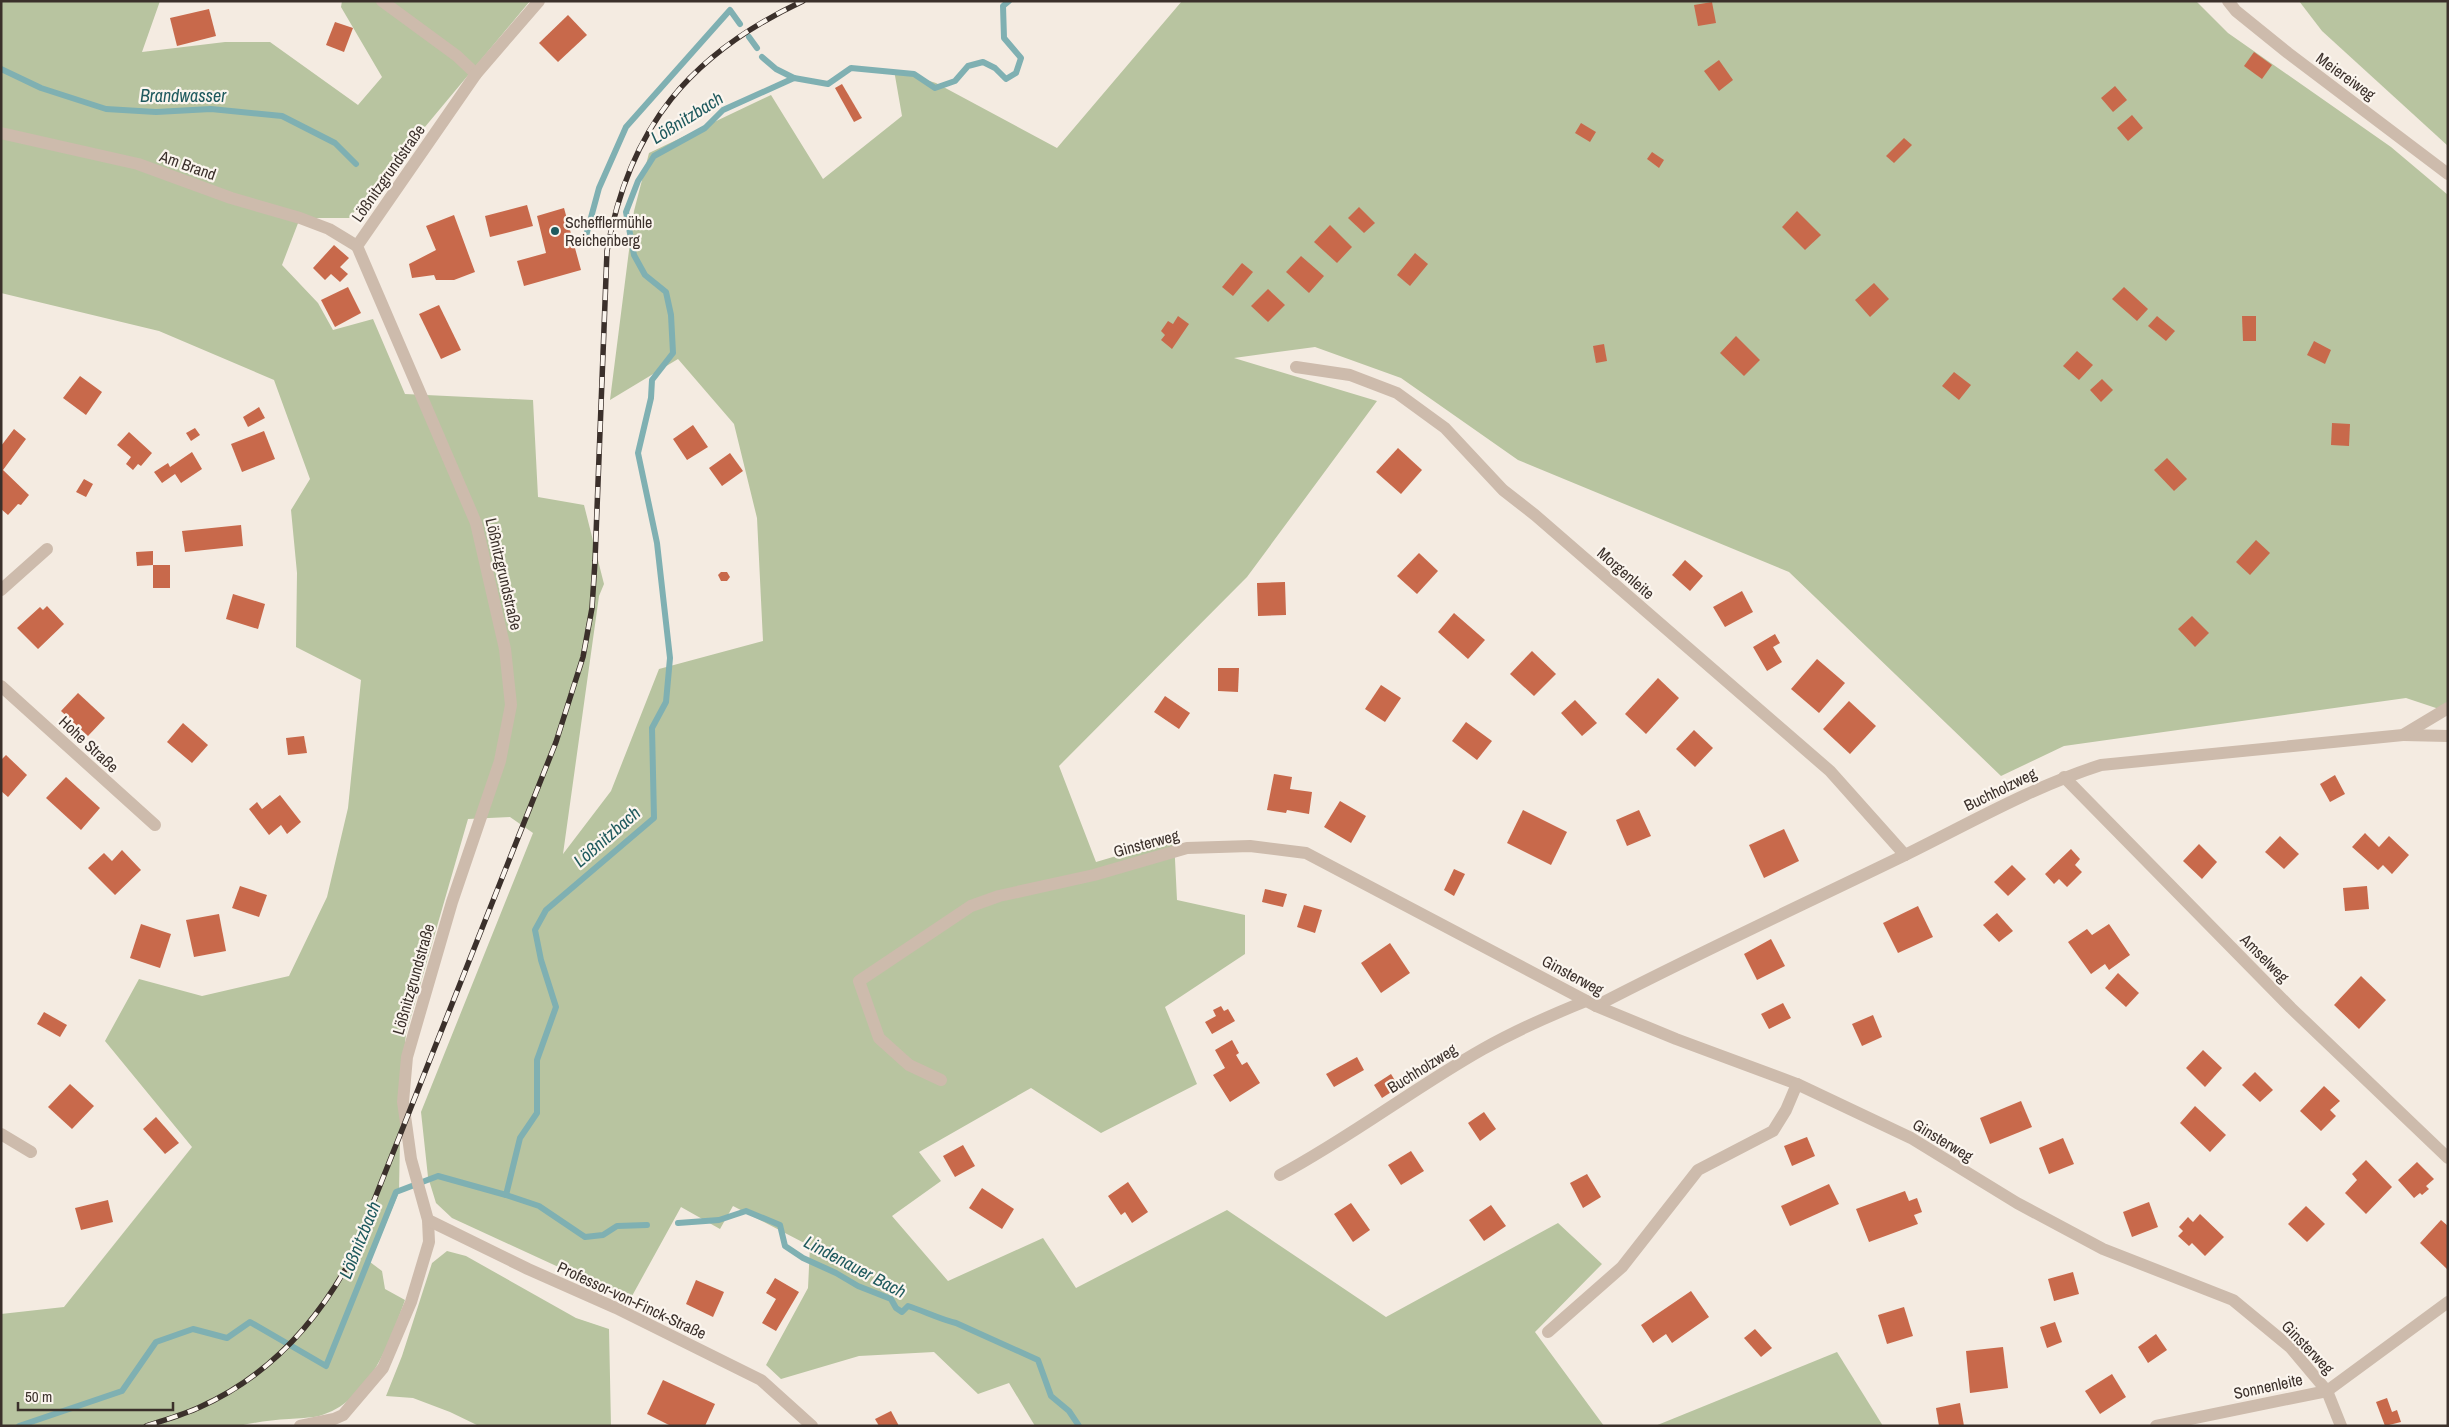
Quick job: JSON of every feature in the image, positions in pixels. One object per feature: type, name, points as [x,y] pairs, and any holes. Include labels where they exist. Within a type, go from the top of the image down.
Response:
[{"type":"street","points":[[382,1],[457,56],[476,74]]},
{"type":"street","name":"Lößnitzgrundstraße","points":[[300,1426],[334,1419],[343,1414],[383,1368],[411,1302],[428,1242],[428,1220],[411,1159],[403,1102],[407,1057],[452,902],[500,762],[511,705],[504,649],[476,523],[368,265],[357,246],[476,74],[538,1]]},
{"type":"street","name":"Meiereiweg","points":[[2228,1],[2236,11],[2288,53],[2448,174]]},
{"type":"street","name":"Am Brand","points":[[1,133],[138,164],[232,198],[300,218],[329,229],[357,246]]},
{"type":"street","name":"Morgenleite","points":[[1296,368],[1350,375],[1398,393],[1445,428],[1503,490],[1535,515],[1830,771],[1905,855]]},
{"type":"street","points":[[1,590],[47,549]]},
{"type":"street","name":"Hohe Straße","points":[[1,686],[155,825]]},
{"type":"street","name":"Buchholzweg","points":[[1280,1174],[1325,1150],[1483,1049],[1537,1021],[1591,1003],[1672,966],[2064,777],[2101,766],[2404,735],[2448,708]]},
{"type":"street","points":[[2404,735],[2448,736]]},
{"type":"street","name":"Amselweg","points":[[2064,777],[2291,1008],[2448,1158]]},
{"type":"street","name":"Ginsterweg","points":[[941,1080],[909,1065],[879,1038],[859,981],[971,906],[999,896],[1094,874],[1187,848],[1250,846],[1306,853],[1591,1003],[1676,1039],[1797,1084],[1911,1138],[2016,1203],[2103,1249],[2233,1300],[2290,1347],[2327,1391],[2341,1426]]},
{"type":"street","points":[[1548,1332],[1622,1268],[1698,1170],[1773,1131],[1786,1110],[1797,1084]]},
{"type":"street","points":[[1,1134],[31,1152]]},
{"type":"street","name":"Professor-von-Finck-Straße","points":[[428,1220],[528,1269],[616,1308],[761,1380],[812,1426]]},
{"type":"street","name":"Sonnenleite","points":[[2156,1426],[2327,1391],[2448,1302]]},
{"type":"green space","points":[[1,1],[160,1],[142,52],[225,42],[270,42],[358,105],[382,77],[341,7],[342,1],[530,1],[349,218],[300,218],[282,265],[318,303],[333,330],[373,319],[405,394],[533,400],[538,497],[584,505],[604,584],[599,596],[563,854],[611,791],[659,669],[763,641],[757,518],[734,424],[678,359],[610,400],[634,211],[649,153],[771,95],[823,179],[902,116],[894,70],[936,83],[1057,148],[1182,1],[2196,1],[2228,33],[2391,147],[2448,195],[2448,712],[2406,698],[2064,746],[2001,776],[1789,572],[1518,460],[1401,378],[1315,347],[1234,358],[1377,401],[1247,577],[1059,766],[1096,862],[1174,839],[1177,900],[1245,915],[1245,954],[1165,1007],[1197,1084],[1101,1133],[1031,1088],[919,1152],[941,1181],[892,1216],[948,1281],[1043,1238],[1076,1288],[1227,1210],[1386,1317],[1558,1223],[1602,1264],[1535,1332],[1604,1426],[1035,1426],[1009,1383],[978,1394],[934,1352],[859,1356],[781,1379],[766,1365],[808,1288],[810,1246],[733,1206],[720,1229],[681,1207],[632,1296],[565,1270],[452,1218],[436,1203],[428,1177],[421,1112],[533,833],[510,817],[468,819],[406,1034],[401,1082],[399,1192],[370,1262],[382,1271],[385,1289],[405,1300],[384,1352],[364,1385],[336,1409],[319,1416],[239,1426],[1,1426],[1,1314],[64,1307],[192,1147],[105,1041],[139,979],[202,996],[289,976],[327,897],[348,808],[361,680],[296,647],[297,573],[291,510],[310,479],[274,380],[159,331],[1,293]]},
{"type":"green space","points":[[2299,1],[2448,1],[2448,146],[2322,31]]},
{"type":"green space","points":[[447,1251],[466,1256],[576,1318],[609,1329],[611,1426],[479,1426],[450,1412],[413,1398],[386,1396],[402,1356],[432,1263]]},
{"type":"green space","points":[[1837,1352],[1883,1426],[1655,1426]]},
{"type":"building","points":[[1712,2],[1716,23],[1698,26],[1694,5]]},
{"type":"building","points":[[209,9],[216,36],[177,46],[170,18]]},
{"type":"building","points":[[568,15],[587,35],[558,62],[539,43]]},
{"type":"building","points":[[335,22],[353,28],[344,52],[326,45]]},
{"type":"building","points":[[2254,52],[2272,65],[2262,79],[2244,66]]},
{"type":"building","points":[[1719,60],[1733,80],[1719,91],[1704,71]]},
{"type":"building","points":[[842,84],[862,118],[854,122],[835,88]]},
{"type":"building","points":[[2115,86],[2127,100],[2113,112],[2101,98]]},
{"type":"building","points":[[2132,115],[2143,128],[2128,141],[2117,128]]},
{"type":"building","points":[[1581,123],[1596,132],[1590,142],[1575,133]]},
{"type":"building","points":[[1904,138],[1912,145],[1894,163],[1886,156]]},
{"type":"building","points":[[1652,152],[1664,160],[1659,168],[1647,159]]},
{"type":"building","points":[[527,205],[533,226],[490,237],[485,216]]},
{"type":"building","points":[[1359,207],[1375,223],[1364,233],[1348,218]]},
{"type":"building","points":[[564,208],[581,270],[524,286],[517,261],[546,253],[537,216]]},
{"type":"building","points":[[1797,211],[1821,235],[1805,250],[1782,227]]},
{"type":"building","points":[[454,215],[475,272],[454,280],[436,280],[434,275],[412,278],[409,264],[436,250],[426,226]]},
{"type":"building","points":[[1330,225],[1352,247],[1337,263],[1314,242]]},
{"type":"building","points":[[334,245],[349,258],[340,267],[348,274],[340,282],[331,274],[325,280],[313,268]]},
{"type":"building","points":[[1415,253],[1428,264],[1410,286],[1397,275]]},
{"type":"building","points":[[1301,256],[1324,276],[1309,293],[1286,272]]},
{"type":"building","points":[[1242,263],[1253,272],[1233,296],[1222,287]]},
{"type":"building","points":[[1874,283],[1889,299],[1870,317],[1855,300]]},
{"type":"building","points":[[348,287],[361,313],[335,327],[321,300]]},
{"type":"building","points":[[2124,287],[2148,309],[2137,321],[2112,299]]},
{"type":"building","points":[[1268,289],[1285,305],[1268,322],[1251,306]]},
{"type":"building","points":[[439,305],[461,350],[441,359],[419,314]]},
{"type":"building","points":[[1178,316],[1189,324],[1172,349],[1161,340],[1165,335],[1161,331],[1168,321],[1173,324]]},
{"type":"building","points":[[2157,316],[2175,331],[2166,341],[2148,326]]},
{"type":"building","points":[[2242,316],[2256,316],[2256,341],[2243,341]]},
{"type":"building","points":[[1736,336],[1760,360],[1744,376],[1720,353]]},
{"type":"building","points":[[2314,341],[2331,350],[2325,364],[2307,355]]},
{"type":"building","points":[[1604,344],[1607,361],[1596,363],[1593,346]]},
{"type":"building","points":[[2077,351],[2093,365],[2079,380],[2063,366]]},
{"type":"building","points":[[1954,372],[1971,385],[1959,400],[1942,386]]},
{"type":"building","points":[[80,376],[102,392],[86,415],[63,398]]},
{"type":"building","points":[[2102,379],[2113,390],[2101,402],[2090,390]]},
{"type":"building","points":[[259,407],[265,418],[248,427],[243,417]]},
{"type":"building","points":[[2332,423],[2350,424],[2349,446],[2331,445]]},
{"type":"building","points":[[693,425],[708,447],[687,460],[673,439]]},
{"type":"building","points":[[195,428],[200,435],[191,441],[186,433]]},
{"type":"building","points":[[14,429],[26,439],[3,470],[29,495],[21,505],[18,504],[8,515],[1,509],[1,446]]},
{"type":"building","points":[[264,431],[275,459],[242,472],[231,444]]},
{"type":"building","points":[[129,432],[152,453],[141,466],[138,464],[133,470],[126,464],[131,457],[117,445]]},
{"type":"building","points":[[1398,448],[1422,470],[1401,494],[1376,472]]},
{"type":"building","points":[[192,452],[202,469],[181,483],[175,474],[162,483],[154,472],[168,463],[170,467]]},
{"type":"building","points":[[730,453],[743,471],[722,486],[709,468]]},
{"type":"building","points":[[2167,458],[2187,479],[2174,491],[2154,470]]},
{"type":"building","points":[[84,479],[93,484],[86,497],[76,492]]},
{"type":"building","points":[[241,525],[243,546],[185,552],[182,531]]},
{"type":"building","points":[[2256,540],[2270,553],[2250,575],[2236,562]]},
{"type":"building","points":[[153,551],[153,565],[137,566],[136,552]]},
{"type":"building","points":[[1419,553],[1438,571],[1417,594],[1397,576]]},
{"type":"building","points":[[1685,560],[1703,576],[1690,591],[1672,575]]},
{"type":"building","points":[[153,565],[170,565],[170,588],[153,588]]},
{"type":"building","points":[[721,572],[727,572],[730,577],[727,581],[721,581],[718,575]]},
{"type":"building","points":[[1285,582],[1286,615],[1258,616],[1257,583]]},
{"type":"building","points":[[1742,591],[1753,612],[1725,627],[1713,607]]},
{"type":"building","points":[[233,594],[265,604],[258,629],[226,619]]},
{"type":"building","points":[[47,606],[64,624],[38,649],[17,628],[40,607],[43,610]]},
{"type":"building","points":[[1454,613],[1485,640],[1468,659],[1438,632]]},
{"type":"building","points":[[2192,616],[2209,633],[2195,647],[2178,629]]},
{"type":"building","points":[[1775,634],[1780,643],[1773,647],[1782,662],[1767,671],[1753,647]]},
{"type":"building","points":[[1532,651],[1556,674],[1534,696],[1510,674]]},
{"type":"building","points":[[1817,659],[1845,683],[1819,713],[1791,689]]},
{"type":"building","points":[[1218,668],[1239,668],[1238,692],[1218,691]]},
{"type":"building","points":[[1658,678],[1679,698],[1646,734],[1625,714]]},
{"type":"building","points":[[1381,685],[1401,698],[1385,722],[1365,709]]},
{"type":"building","points":[[78,693],[105,718],[88,736],[61,711]]},
{"type":"building","points":[[1165,696],[1190,713],[1179,729],[1154,712]]},
{"type":"building","points":[[1575,700],[1597,723],[1582,736],[1561,713]]},
{"type":"building","points":[[1849,701],[1876,726],[1850,754],[1823,729]]},
{"type":"building","points":[[1466,722],[1492,741],[1477,760],[1452,741]]},
{"type":"building","points":[[183,723],[208,745],[192,763],[167,742]]},
{"type":"building","points":[[1694,730],[1713,748],[1695,767],[1676,749]]},
{"type":"building","points":[[304,736],[307,753],[288,755],[286,738]]},
{"type":"building","points":[[6,755],[27,775],[8,797],[1,791],[1,760]]},
{"type":"building","points":[[1274,774],[1292,777],[1290,789],[1312,792],[1309,814],[1287,810],[1286,813],[1267,810]]},
{"type":"building","points":[[2335,775],[2345,794],[2330,802],[2320,784]]},
{"type":"building","points":[[66,777],[100,808],[81,830],[46,798]]},
{"type":"building","points":[[280,795],[301,822],[287,834],[281,825],[269,835],[249,809],[257,802],[262,809]]},
{"type":"building","points":[[1340,801],[1366,816],[1351,843],[1324,827]]},
{"type":"building","points":[[1523,810],[1567,832],[1551,865],[1507,843]]},
{"type":"building","points":[[1639,810],[1651,836],[1627,846],[1616,820]]},
{"type":"building","points":[[1784,829],[1799,861],[1764,878],[1749,845]]},
{"type":"building","points":[[2365,833],[2379,847],[2389,836],[2409,855],[2392,874],[2383,865],[2378,870],[2352,847]]},
{"type":"building","points":[[2280,836],[2299,854],[2284,869],[2265,852]]},
{"type":"building","points":[[2199,844],[2217,862],[2202,879],[2183,861]]},
{"type":"building","points":[[2071,849],[2080,859],[2075,865],[2082,872],[2067,887],[2059,879],[2054,884],[2045,874]]},
{"type":"building","points":[[122,850],[141,870],[115,895],[88,868],[104,853],[112,861]]},
{"type":"building","points":[[2012,865],[2026,879],[2008,896],[1994,882]]},
{"type":"building","points":[[1454,869],[1465,874],[1454,896],[1444,890]]},
{"type":"building","points":[[240,886],[267,895],[259,917],[232,908]]},
{"type":"building","points":[[2367,886],[2369,909],[2345,911],[2343,888]]},
{"type":"building","points":[[1265,889],[1287,894],[1283,907],[1262,902]]},
{"type":"building","points":[[1304,905],[1322,910],[1315,933],[1297,927]]},
{"type":"building","points":[[1918,906],[1933,937],[1898,953],[1883,923]]},
{"type":"building","points":[[1997,913],[2013,931],[1999,942],[1983,925]]},
{"type":"building","points":[[219,914],[226,951],[194,957],[186,920]]},
{"type":"building","points":[[141,924],[171,934],[160,968],[130,958]]},
{"type":"building","points":[[2109,924],[2130,955],[2109,970],[2105,964],[2091,974],[2068,942],[2087,929],[2092,935]]},
{"type":"building","points":[[1771,939],[1785,966],[1757,980],[1744,954]]},
{"type":"building","points":[[1390,943],[1410,973],[1381,993],[1361,963]]},
{"type":"building","points":[[2118,973],[2139,993],[2126,1007],[2105,988]]},
{"type":"building","points":[[2361,976],[2386,1000],[2359,1029],[2334,1005]]},
{"type":"building","points":[[1783,1003],[1791,1018],[1769,1029],[1761,1014]]},
{"type":"building","points":[[1221,1006],[1224,1011],[1228,1009],[1235,1021],[1212,1034],[1205,1022],[1216,1016],[1213,1010]]},
{"type":"building","points":[[44,1012],[67,1025],[60,1037],[37,1024]]},
{"type":"building","points":[[1873,1015],[1882,1037],[1862,1046],[1852,1024]]},
{"type":"building","points":[[1232,1040],[1239,1053],[1236,1055],[1242,1065],[1247,1062],[1260,1083],[1230,1102],[1213,1075],[1225,1068],[1215,1050]]},
{"type":"building","points":[[2203,1050],[2222,1068],[2205,1087],[2186,1068]]},
{"type":"building","points":[[1357,1057],[1364,1070],[1334,1087],[1326,1074]]},
{"type":"building","points":[[2255,1072],[2273,1090],[2260,1102],[2242,1085]]},
{"type":"building","points":[[1391,1074],[1399,1087],[1382,1098],[1374,1085]]},
{"type":"building","points":[[70,1084],[94,1106],[72,1129],[48,1107]]},
{"type":"building","points":[[2324,1086],[2340,1101],[2330,1110],[2336,1116],[2321,1131],[2300,1111]]},
{"type":"building","points":[[2021,1101],[2032,1127],[1990,1144],[1980,1118]]},
{"type":"building","points":[[2195,1106],[2226,1135],[2210,1152],[2180,1123]]},
{"type":"building","points":[[1484,1112],[1496,1129],[1480,1141],[1468,1123]]},
{"type":"building","points":[[156,1117],[179,1143],[165,1154],[143,1129]]},
{"type":"building","points":[[1807,1137],[1815,1156],[1792,1166],[1784,1146]]},
{"type":"building","points":[[2063,1138],[2074,1164],[2049,1174],[2039,1148]]},
{"type":"building","points":[[963,1145],[975,1166],[955,1177],[943,1156]]},
{"type":"building","points":[[1411,1151],[1424,1171],[1401,1185],[1388,1165]]},
{"type":"building","points":[[2366,1160],[2392,1187],[2366,1214],[2345,1193],[2357,1180],[2352,1174]]},
{"type":"building","points":[[2417,1162],[2434,1179],[2426,1186],[2429,1189],[2422,1195],[2420,1193],[2414,1198],[2398,1180]]},
{"type":"building","points":[[1587,1174],[1601,1197],[1583,1208],[1570,1183]]},
{"type":"building","points":[[1128,1182],[1148,1212],[1132,1223],[1125,1212],[1121,1215],[1108,1196]]},
{"type":"building","points":[[1829,1184],[1839,1204],[1790,1226],[1781,1206]]},
{"type":"building","points":[[982,1188],[1014,1209],[1002,1229],[969,1208]]},
{"type":"building","points":[[1905,1191],[1909,1201],[1917,1198],[1922,1212],[1914,1215],[1918,1224],[1869,1242],[1856,1209]]},
{"type":"building","points":[[108,1200],[113,1222],[81,1230],[75,1208]]},
{"type":"building","points":[[2149,1202],[2158,1227],[2132,1237],[2123,1212]]},
{"type":"building","points":[[1351,1203],[1370,1230],[1353,1242],[1334,1214]]},
{"type":"building","points":[[1491,1205],[1506,1226],[1484,1241],[1469,1220]]},
{"type":"building","points":[[2306,1206],[2325,1224],[2307,1242],[2288,1224]]},
{"type":"building","points":[[2200,1214],[2224,1237],[2205,1256],[2192,1243],[2189,1246],[2178,1236],[2183,1231],[2179,1227],[2188,1217],[2193,1222]]},
{"type":"building","points":[[2441,1220],[2448,1226],[2448,1270],[2420,1243]]},
{"type":"building","points":[[2073,1272],[2079,1294],[2054,1301],[2048,1279]]},
{"type":"building","points":[[775,1278],[799,1292],[776,1331],[762,1323],[776,1299],[766,1293]]},
{"type":"building","points":[[696,1280],[724,1292],[713,1317],[686,1304]]},
{"type":"building","points":[[1691,1291],[1709,1317],[1672,1343],[1666,1334],[1653,1343],[1641,1325]]},
{"type":"building","points":[[1904,1307],[1913,1336],[1887,1344],[1878,1315]]},
{"type":"building","points":[[2055,1322],[2062,1342],[2047,1348],[2040,1327]]},
{"type":"building","points":[[1755,1329],[1772,1348],[1761,1357],[1744,1338]]},
{"type":"building","points":[[2156,1334],[2167,1350],[2148,1363],[2138,1347]]},
{"type":"building","points":[[2003,1347],[2008,1388],[1970,1393],[1966,1351]]},
{"type":"building","points":[[2112,1374],[2126,1397],[2100,1414],[2085,1391]]},
{"type":"building","points":[[663,1380],[715,1404],[705,1426],[671,1426],[647,1414]]},
{"type":"building","points":[[2387,1398],[2392,1412],[2397,1410],[2401,1422],[2385,1426],[2376,1402]]},
{"type":"building","points":[[1960,1403],[1964,1426],[1939,1426],[1936,1408]]},
{"type":"building","points":[[891,1411],[899,1426],[879,1426],[875,1419]]},
{"type":"waterway","name":"Lößnitzbach","points":[[19,1426],[122,1391],[156,1342],[193,1329],[227,1338],[250,1322],[326,1366],[396,1192],[438,1176],[506,1195],[520,1138],[537,1113],[537,1060],[556,1007],[541,960],[535,930],[546,910],[654,818],[652,728],[666,702],[670,658],[657,543],[638,453],[651,398],[652,380],[673,353],[671,315],[666,292],[645,275],[634,255],[626,212],[638,181],[654,156],[705,128],[723,110],[794,78],[828,84],[851,68],[914,74],[935,88],[955,81],[968,66],[983,62],[995,68],[1006,79],[1016,73],[1021,58],[1004,38],[1003,6],[1009,1]]},
{"type":"waterway","points":[[586,236],[599,188],[626,127],[730,10],[740,24]]},
{"type":"waterway","points":[[749,37],[757,48]]},
{"type":"waterway","points":[[762,57],[776,69],[794,78]]},
{"type":"waterway","name":"Brandwasser","points":[[1,69],[41,88],[106,109],[156,112],[211,109],[282,116],[335,143],[356,164]]},
{"type":"waterway","name":"Lindenauer Bach","points":[[506,1195],[539,1206],[585,1237],[603,1235],[617,1226],[647,1225]]},
{"type":"waterway","name":"Lindenauer Bach","points":[[678,1223],[719,1220],[746,1211],[780,1225],[785,1246],[803,1258],[836,1273],[858,1286],[891,1299],[896,1308],[902,1312],[908,1306],[914,1308],[956,1323],[1038,1360],[1051,1396],[1069,1411],[1079,1426]]},
{"type":"railway","points":[[146,1426],[200,1407],[247,1381],[287,1347],[305,1327],[321,1307],[350,1261],[556,742],[583,657],[592,608],[595,561],[607,251],[617,207],[631,167],[649,131],[671,99],[697,71],[728,45],[763,22],[803,1]]},
{"type":"place","name":"Schefflermühle Reichenberg","points":[[555,231]]}]
